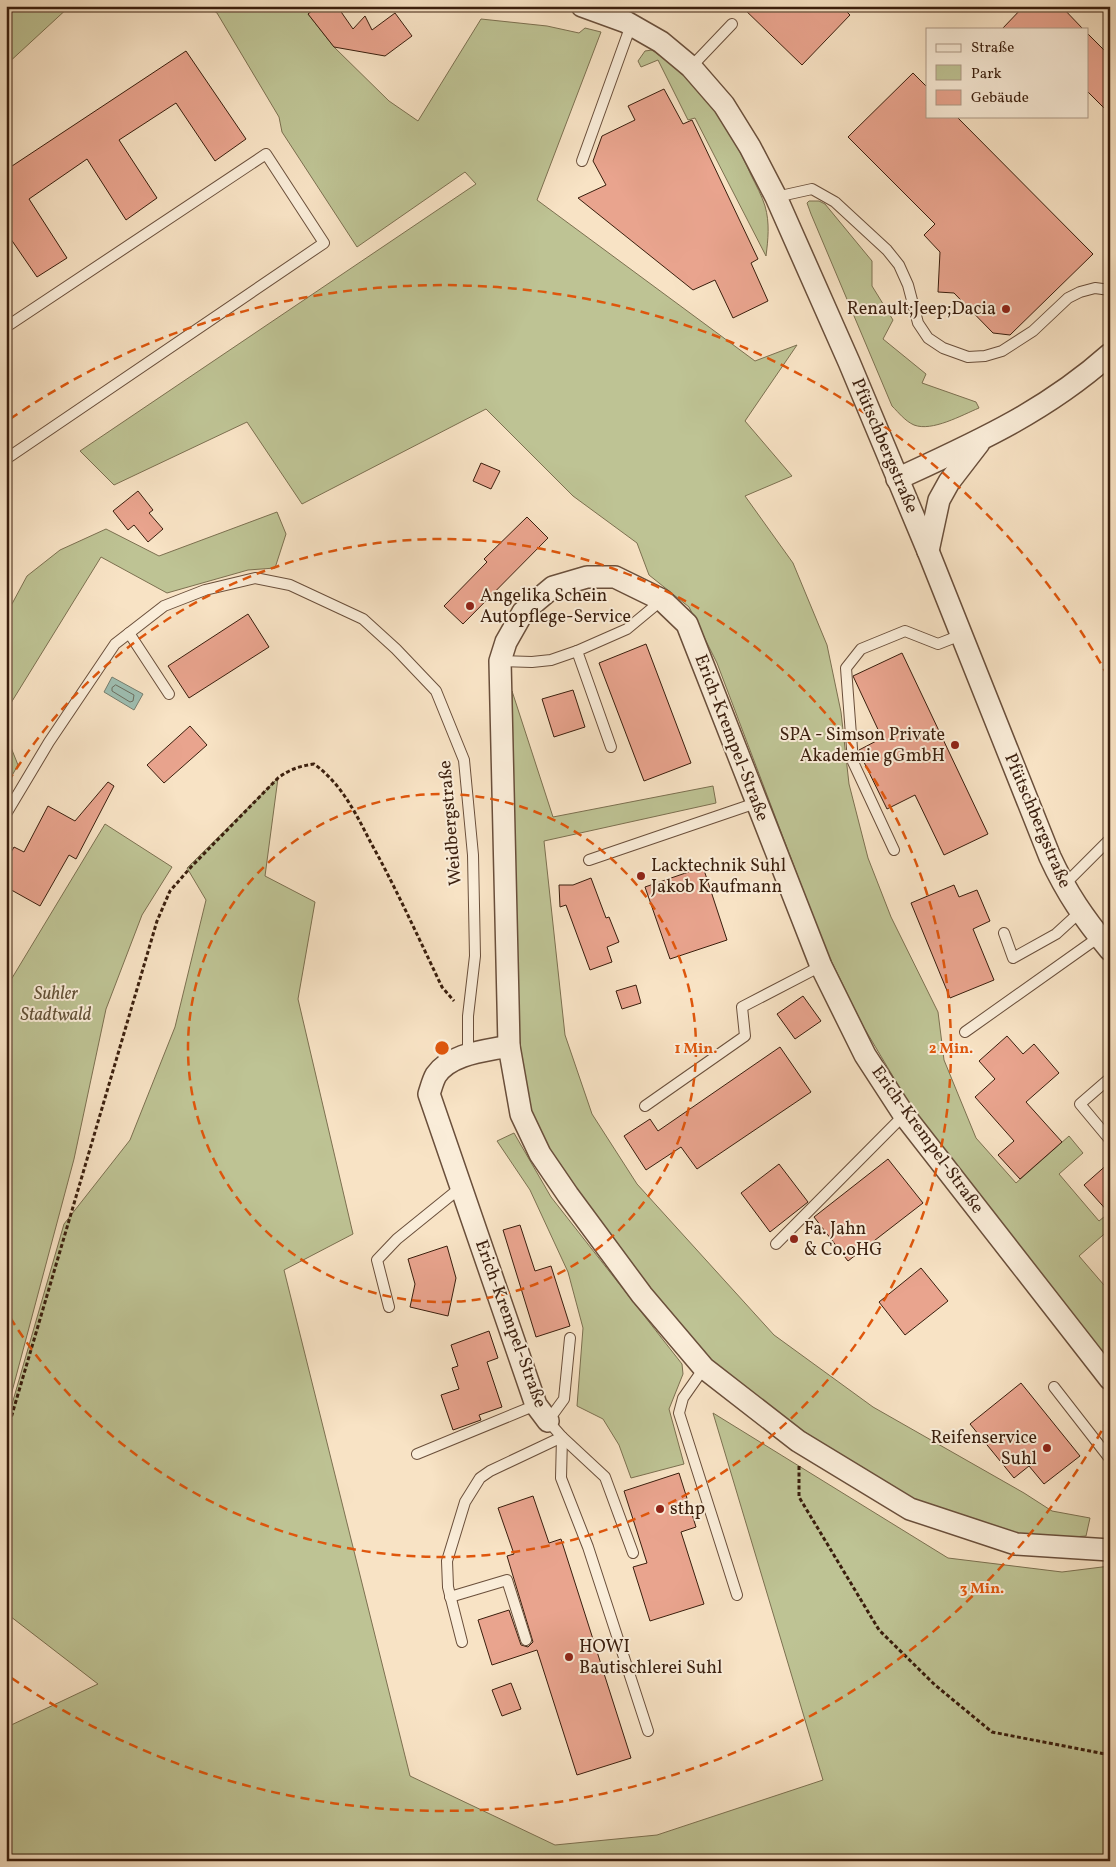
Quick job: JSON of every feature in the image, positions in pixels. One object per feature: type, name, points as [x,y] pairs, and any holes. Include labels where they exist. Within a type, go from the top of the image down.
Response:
[{"type":"street","name":"Pfütschbergstraße","points":[[582,6],[631,25],[661,42],[691,67],[724,105],[750,147],[776,197],[827,311],[928,551],[1050,857],[1064,886],[1080,912],[1104,944]]},
{"type":"street","points":[[897,479],[982,439],[1054,398],[1110,354]]},
{"type":"street","points":[[928,551],[939,500],[949,482],[982,439]]},
{"type":"street","name":"Erich-Krempel-Straße","points":[[1110,1379],[904,1115],[865,1055],[821,966],[687,624],[662,600],[615,577],[586,577],[553,587],[523,612],[506,642],[500,661],[509,1046],[521,1114],[540,1154],[642,1295],[704,1368],[798,1441],[910,1509],[1016,1544],[1110,1550]]},
{"type":"street","name":"Erich-Krempel-Straße","points":[[509,1046],[468,1055],[448,1063],[436,1076],[429,1094],[460,1188],[542,1413]]},
{"type":"lane","points":[[691,67],[732,24]]},
{"type":"lane","points":[[582,161],[631,25]]},
{"type":"lane","points":[[6,327],[266,154],[324,243],[6,458]]},
{"type":"lane","points":[[776,197],[812,189],[835,202],[887,250],[899,265],[908,284],[918,323],[928,338],[943,348],[968,357],[985,356],[1002,351],[1033,331],[1068,298],[1080,292],[1096,288],[1110,290]]},
{"type":"lane","name":"Weidbergstraße","points":[[6,814],[49,742],[115,644],[164,606],[204,590],[255,578],[290,585],[362,619],[396,649],[436,691],[464,760],[473,855],[475,956],[468,1016],[468,1055]]},
{"type":"lane","points":[[500,661],[532,662],[551,660],[577,651],[627,629],[662,600]]},
{"type":"lane","points":[[894,850],[853,762],[846,668],[861,649],[905,631],[938,644],[961,635]]},
{"type":"lane","points":[[129,633],[169,694]]},
{"type":"lane","points":[[577,651],[611,747]]},
{"type":"lane","points":[[588,860],[756,803]]},
{"type":"lane","points":[[1064,886],[1110,839]]},
{"type":"lane","points":[[1004,933],[1014,958],[1056,934],[1080,912]]},
{"type":"lane","points":[[965,1032],[1104,944]]},
{"type":"lane","points":[[645,1106],[745,1036],[742,1007],[821,966]]},
{"type":"lane","points":[[1110,1078],[1080,1104],[1110,1140]]},
{"type":"lane","points":[[776,1244],[904,1115]]},
{"type":"lane","points":[[389,1306],[377,1260],[397,1239],[460,1188]]},
{"type":"lane","points":[[417,1454],[542,1413],[564,1400],[570,1338]]},
{"type":"lane","points":[[704,1368],[682,1398],[679,1413],[737,1596]]},
{"type":"lane","points":[[1054,1387],[1110,1459]]},
{"type":"lane","name":"Erich-Krempel-Straße","points":[[542,1413],[562,1437],[605,1477],[633,1553]]},
{"type":"lane","points":[[462,1642],[448,1587],[447,1561],[465,1502],[480,1478],[490,1471],[562,1437],[561,1478],[588,1547],[648,1731]]},
{"type":"lane","points":[[450,1597],[507,1580],[526,1640]]},
{"type":"path","points":[[6,1435],[157,921],[170,891],[190,867],[278,778],[290,769],[314,764],[325,772],[346,796],[388,875],[442,987],[468,1016]]},
{"type":"path","points":[[798,1441],[799,1496],[879,1630],[935,1685],[992,1732],[1110,1756]]},
{"type":"green space","points":[[6,6],[70,6],[6,65]]},
{"type":"green space","points":[[207,6],[318,6],[308,14],[334,47],[389,101],[418,121],[481,19],[547,26],[579,33],[585,28],[601,32],[537,200],[755,361],[797,345],[745,421],[792,476],[745,496],[793,563],[827,645],[841,712],[849,784],[868,858],[891,917],[938,1012],[944,1060],[976,1138],[1016,1183],[1069,1136],[1083,1153],[1059,1174],[1099,1221],[1110,1212],[1110,1229],[1079,1256],[1110,1292],[1110,1361],[987,1211],[907,1100],[863,1026],[825,948],[717,663],[689,607],[649,575],[637,543],[573,496],[486,409],[302,504],[247,422],[114,485],[80,451],[476,184],[465,172],[357,247],[282,132],[279,117],[217,13]]},
{"type":"green space","points":[[652,50],[698,90],[722,121],[742,156],[759,190],[767,212],[768,238],[766,256],[695,118],[688,120],[658,60],[641,67],[638,61],[645,51]]},
{"type":"green space","points":[[809,201],[819,201],[825,204],[872,261],[872,286],[893,320],[883,339],[926,374],[922,383],[976,402],[979,408],[938,425],[921,427],[902,417],[892,406],[811,214],[807,203]]},
{"type":"green space","points":[[277,512],[286,534],[275,568],[248,570],[167,593],[101,557],[6,711],[6,615],[27,576],[60,550],[106,529],[159,556]]},
{"type":"green space","points":[[512,691],[553,817],[713,786],[716,803],[544,841],[565,1035],[592,1114],[637,1184],[774,1335],[873,1407],[1052,1511],[1090,1518],[1086,1536],[1059,1538],[996,1533],[914,1500],[747,1394],[707,1359],[558,1173],[527,1109],[517,1033]]},
{"type":"green space","points":[[6,735],[18,765],[6,786]]},
{"type":"green space","points":[[278,778],[265,876],[315,902],[298,999],[353,1234],[284,1270],[410,1776],[555,1845],[657,1835],[823,1780],[713,1413],[948,1558],[1062,1572],[1110,1566],[1110,1861],[6,1861],[6,1853],[11,1837],[7,1727],[98,1684],[6,1613],[6,1425],[64,1224],[130,1140],[175,1027],[206,900],[187,868]]},
{"type":"green space","name":"Suhler Stadtwald","points":[[105,824],[172,867],[142,915],[106,1009],[74,1159],[6,1414],[6,988]]},
{"type":"green space","points":[[514,1133],[551,1197],[682,1364],[683,1374],[669,1409],[684,1464],[631,1478],[619,1445],[603,1419],[577,1406],[583,1328],[568,1272],[530,1190],[497,1141]]},
{"type":"water","points":[[112,677],[143,694],[134,710],[104,692]]},
{"type":"building","points":[[318,6],[337,6],[353,29],[365,16],[372,30],[395,13],[412,36],[385,56],[334,47],[308,14]]},
{"type":"building","points":[[741,6],[841,6],[850,15],[802,65]]},
{"type":"building","points":[[1024,6],[1061,6],[1082,28],[1003,28]]},
{"type":"building","points":[[1088,34],[1110,56],[1110,114],[1088,92]]},
{"type":"building","points":[[186,51],[246,139],[215,161],[176,103],[119,140],[157,198],[126,220],[87,159],[29,199],[67,258],[37,277],[6,232],[6,170]]},
{"type":"building","points":[[913,73],[926,86],[926,118],[958,118],[1093,254],[1010,335],[993,333],[954,293],[938,292],[940,252],[924,235],[935,224],[848,137]]},
{"type":"building","points":[[664,89],[683,124],[692,120],[758,259],[751,263],[768,301],[733,318],[715,280],[693,290],[578,198],[606,185],[593,161],[602,136],[635,120],[628,106]]},
{"type":"building","points":[[481,463],[500,471],[491,489],[473,481]]},
{"type":"building","points":[[138,491],[153,510],[149,513],[163,529],[148,542],[134,525],[128,530],[113,511]]},
{"type":"building","points":[[527,517],[548,538],[463,624],[444,606],[487,562],[484,559]]},
{"type":"building","points":[[248,614],[269,647],[189,698],[168,666]]},
{"type":"building","points":[[646,644],[691,763],[644,781],[599,663]]},
{"type":"building","points":[[902,653],[988,834],[944,855],[915,795],[887,809],[859,752],[859,750],[882,738],[853,676]]},
{"type":"building","points":[[573,690],[585,727],[554,737],[542,699]]},
{"type":"building","points":[[190,726],[207,745],[164,783],[147,765]]},
{"type":"building","points":[[108,782],[114,786],[76,859],[69,855],[40,906],[6,887],[6,861],[14,847],[24,852],[48,806],[75,821]]},
{"type":"building","points":[[703,867],[727,940],[670,959],[645,887]]},
{"type":"building","points":[[591,878],[606,918],[609,917],[619,942],[607,947],[612,962],[590,970],[566,905],[560,907],[559,885],[573,885]]},
{"type":"building","points":[[954,885],[959,897],[977,890],[990,921],[973,929],[994,980],[950,998],[911,903]]},
{"type":"building","points":[[636,985],[641,1003],[622,1009],[616,991]]},
{"type":"building","points":[[803,996],[821,1021],[795,1039],[777,1014]]},
{"type":"building","points":[[1007,1036],[1023,1054],[1034,1044],[1059,1073],[1026,1102],[1062,1142],[1020,1179],[998,1155],[1014,1141],[975,1097],[995,1079],[979,1061]]},
{"type":"building","points":[[780,1047],[811,1092],[697,1169],[681,1147],[646,1170],[624,1136],[650,1119],[658,1131]]},
{"type":"building","points":[[888,1159],[923,1203],[848,1261],[814,1217]]},
{"type":"building","points":[[1110,1162],[1110,1214],[1084,1185]]},
{"type":"building","points":[[779,1164],[808,1202],[770,1232],[741,1193]]},
{"type":"building","points":[[520,1225],[535,1271],[551,1266],[570,1326],[536,1337],[503,1230]]},
{"type":"building","points":[[447,1246],[456,1278],[448,1316],[410,1307],[415,1284],[408,1259]]},
{"type":"building","points":[[921,1268],[948,1301],[905,1335],[879,1302]]},
{"type":"building","points":[[489,1331],[498,1358],[487,1362],[502,1407],[479,1415],[481,1420],[453,1430],[441,1395],[459,1389],[452,1368],[458,1366],[451,1345]]},
{"type":"building","points":[[1021,1383],[1080,1456],[1044,1484],[1029,1466],[1014,1478],[970,1424]]},
{"type":"building","points":[[679,1473],[696,1527],[681,1532],[704,1604],[650,1621],[633,1567],[647,1563],[624,1491]]},
{"type":"building","name":"HOWI Bautischlerei Suhl","points":[[533,1496],[549,1543],[561,1539],[631,1758],[577,1775],[537,1650],[492,1665],[478,1620],[509,1610],[521,1645],[528,1647],[533,1642],[507,1556],[514,1554],[498,1508]]},
{"type":"building","points":[[511,1683],[521,1709],[502,1716],[492,1690]]},
{"type":"place","name":"Renault;Jeep;Dacia","points":[[1006,309]]},
{"type":"place","name":"Angelika Schein Autopflege-Service","points":[[470,606]]},
{"type":"place","name":"SPA - Simson Private Akademie gGmbH","points":[[955,745]]},
{"type":"place","name":"Lacktechnik Suhl Jakob Kaufmann","points":[[641,876]]},
{"type":"place","name":"Fa. Jahn & Co.oHG","points":[[794,1239]]},
{"type":"place","name":"Reifenservice Suhl","points":[[1047,1448]]},
{"type":"place","name":"sthp","points":[[660,1509]]},
{"type":"place","name":"HOWI Bautischlerei Suhl","points":[[569,1657]]}]
